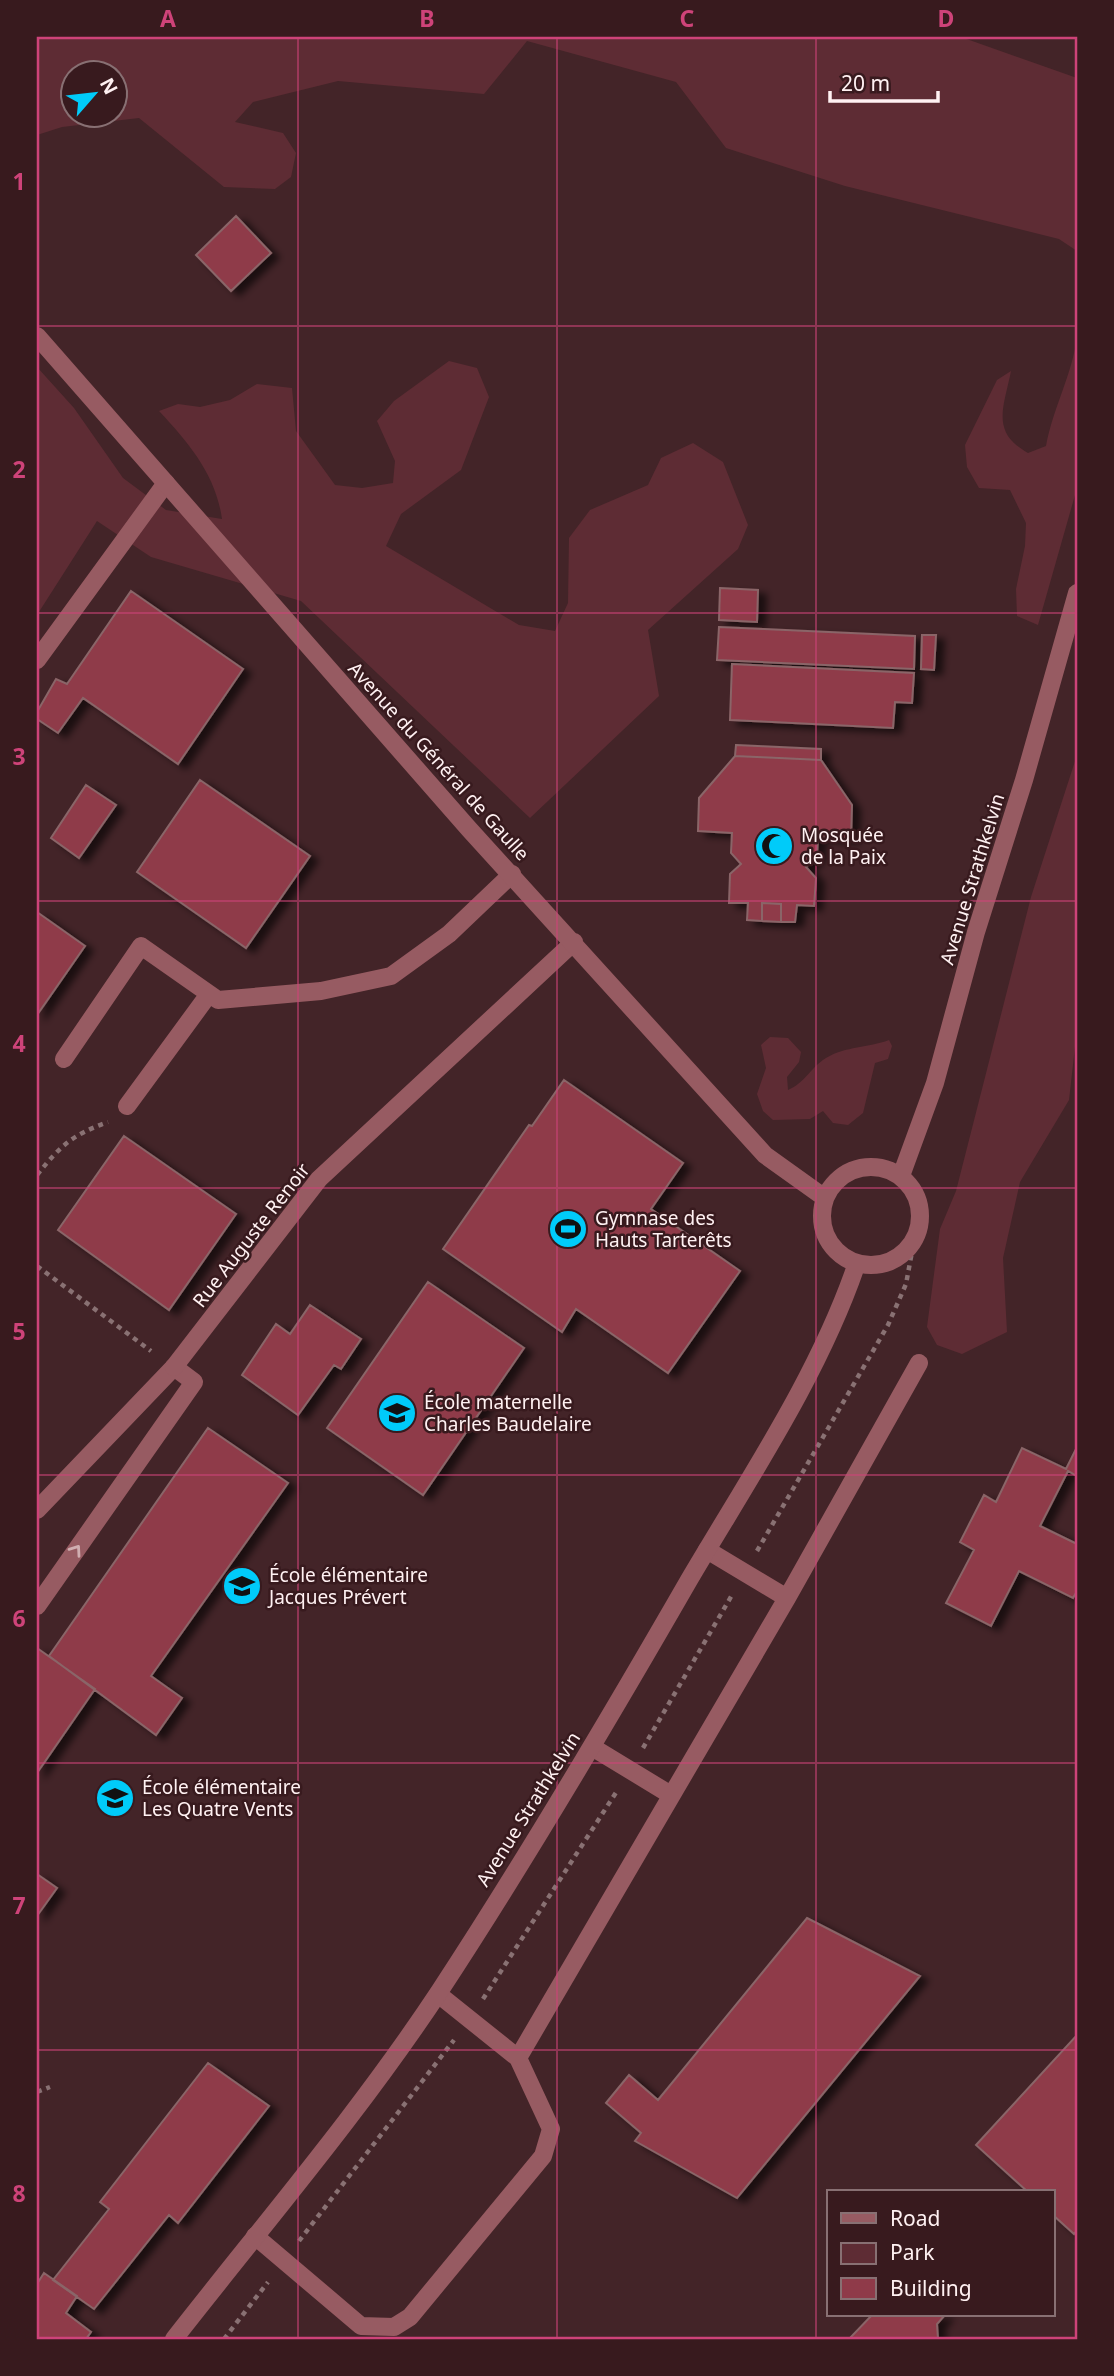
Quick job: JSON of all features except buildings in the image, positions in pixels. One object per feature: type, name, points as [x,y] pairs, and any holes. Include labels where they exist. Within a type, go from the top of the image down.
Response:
[{"type":"street","name":"Avenue du Général de Gaulle","points":[[37,336],[765,1156],[825,1198]]},
{"type":"street","points":[[37,660],[166,483]]},
{"type":"street","name":"Avenue Strathkelvin","points":[[901,1176],[935,1083],[976,932],[1024,780],[1077,593]]},
{"type":"street","points":[[64,1059],[141,946],[218,1000],[321,991],[391,976],[449,934],[512,874]]},
{"type":"street","name":"Rue Auguste Renoir","points":[[37,1510],[174,1367],[319,1179],[574,942]]},
{"type":"street","points":[[127,1106],[209,994]]},
{"type":"street","points":[[866,1167],[884,1168],[901,1176],[913,1189],[919,1206],[920,1224],[914,1241],[903,1253],[889,1262],[873,1265],[857,1263],[843,1256],[831,1244],[822,1214],[825,1198],[835,1183],[849,1172],[866,1167]]},
{"type":"street","name":"Avenue Strathkelvin","points":[[174,2339],[350,2113],[438,1994],[592,1747],[707,1550],[835,1326],[857,1263]]},
{"type":"street","points":[[518,2058],[787,1598],[919,1363]]},
{"type":"street","points":[[37,1606],[194,1382],[174,1367]]},
{"type":"street","points":[[707,1550],[787,1598]]},
{"type":"street","points":[[592,1747],[670,1795]]},
{"type":"street","points":[[255,2236],[360,2326],[394,2327],[410,2317],[543,2156],[551,2129],[518,2058],[438,1994]]},
{"type":"path","points":[[37,1175],[62,1144],[79,1132],[110,1121],[127,1106]]},
{"type":"path","points":[[224,2339],[470,2019],[630,1770],[888,1325],[906,1284],[914,1241]]},
{"type":"path","points":[[37,1266],[174,1367]]},
{"type":"path","points":[[37,2092],[50,2087]]},
{"type":"green space","points":[[37,37],[961,37],[1077,78],[1077,251],[1059,239],[845,186],[726,148],[676,82],[527,41],[484,94],[338,81],[253,102],[235,122],[283,133],[296,153],[291,177],[275,189],[224,187],[139,118],[130,119],[130,60],[60,60],[60,128],[37,135]]},
{"type":"green space","points":[[1077,337],[1077,488],[1038,625],[1017,616],[1016,589],[1025,546],[1026,523],[1010,490],[979,488],[967,467],[965,445],[997,380],[1011,371],[1003,407],[1004,427],[1008,436],[1028,453],[1046,446]]},
{"type":"green space","points":[[449,361],[477,368],[489,397],[461,470],[401,514],[386,546],[519,625],[555,631],[568,603],[569,538],[590,510],[648,485],[661,458],[693,443],[723,462],[748,525],[738,549],[648,630],[659,696],[530,818],[301,601],[151,557],[97,521],[37,615],[37,367],[74,408],[123,478],[166,510],[222,519],[214,488],[200,460],[159,411],[178,404],[200,407],[230,400],[257,384],[292,388],[296,431],[335,485],[362,488],[393,483],[395,461],[377,421],[394,401]]},
{"type":"green space","points":[[1077,755],[1077,1029],[1069,1100],[1020,1182],[1003,1258],[1007,1332],[962,1354],[937,1345],[927,1327],[940,1229],[956,1191],[1031,897]]},
{"type":"green space","points":[[770,1037],[788,1038],[801,1052],[799,1062],[787,1077],[788,1090],[834,1054],[889,1040],[892,1046],[888,1059],[875,1063],[863,1113],[848,1125],[833,1123],[823,1111],[810,1119],[773,1120],[763,1111],[757,1094],[766,1068],[761,1045]]},
{"type":"place","name":"Mosquée de la Paix","points":[[774,846]]},
{"type":"place","name":"Gymnase des Hauts Tarterêts","points":[[568,1229]]},
{"type":"place","name":"École maternelle Charles Baudelaire","points":[[397,1413]]},
{"type":"place","name":"École élémentaire Jacques Prévert","points":[[242,1586]]},
{"type":"place","name":"École élémentaire Les Quatre Vents","points":[[115,1798]]}]
